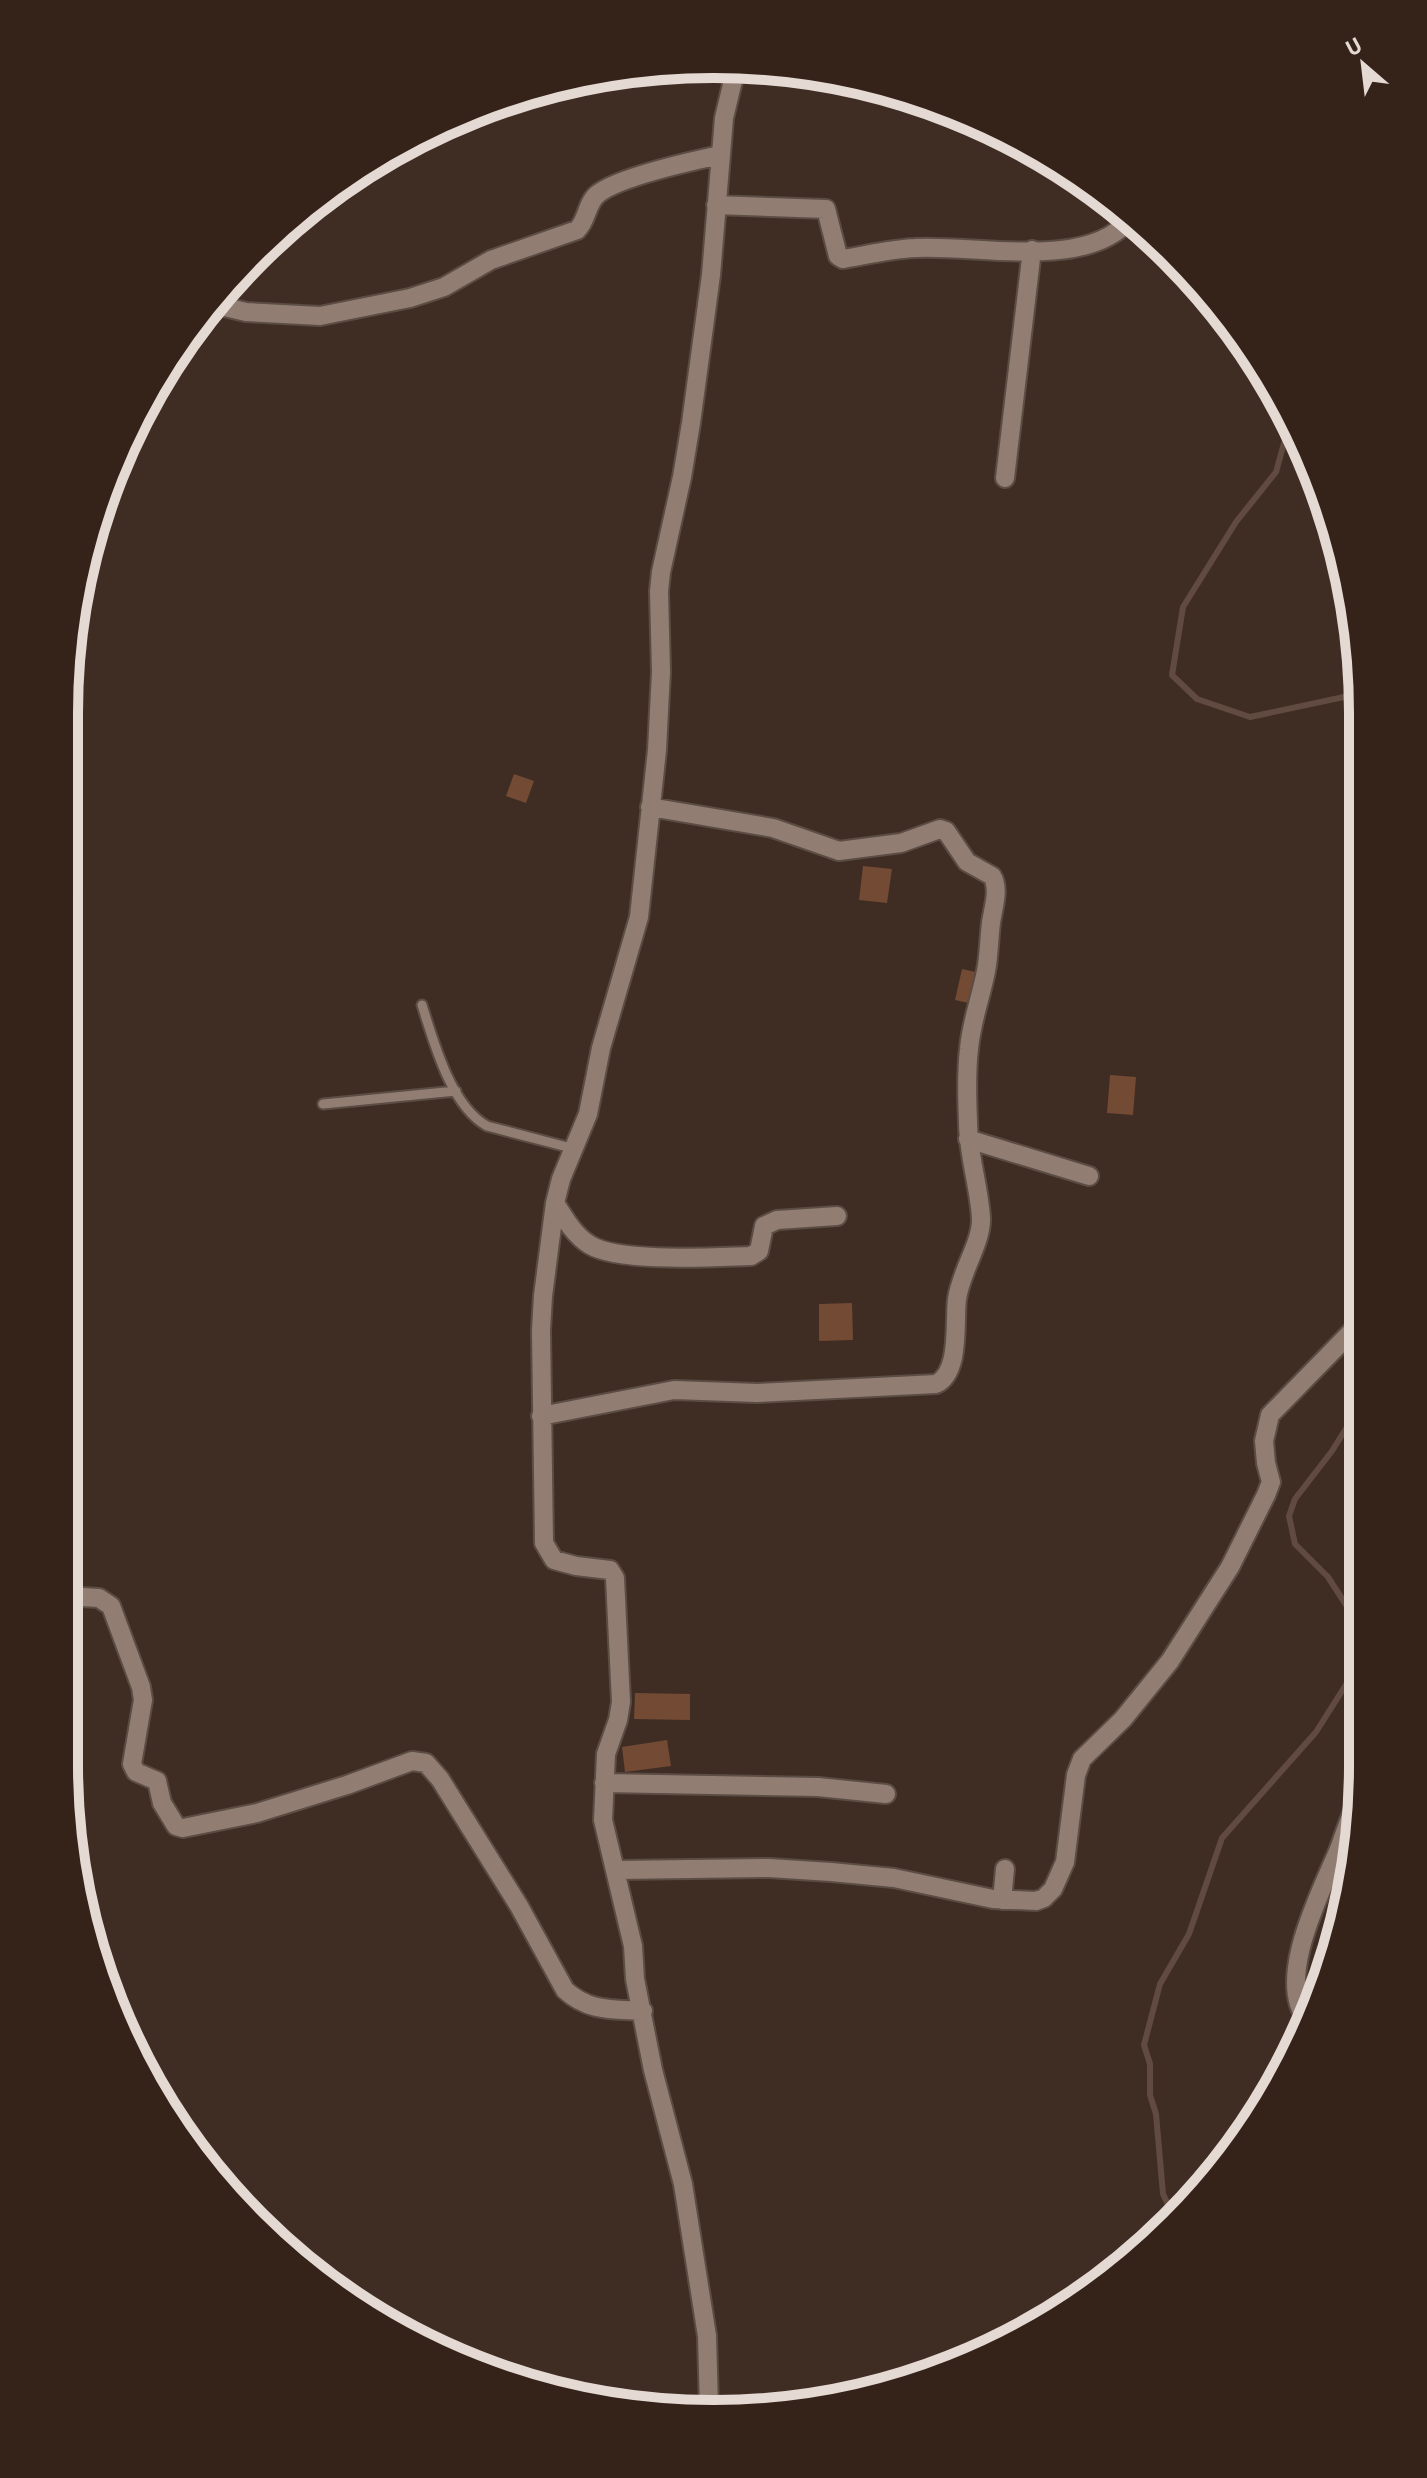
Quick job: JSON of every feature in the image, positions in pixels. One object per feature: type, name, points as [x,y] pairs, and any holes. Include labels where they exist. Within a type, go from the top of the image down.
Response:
[{"type":"street","points":[[709,2400],[707,2336],[683,2184],[653,2070],[635,1979],[633,1946],[603,1820],[606,1754],[621,1702],[615,1578],[610,1570],[554,1560],[544,1543],[541,1416],[543,1296],[555,1203],[561,1179],[588,1114],[601,1048],[639,917],[657,750],[661,672],[660,582],[691,423],[711,275],[724,118],[733,78]]},
{"type":"street","points":[[225,307],[246,312],[320,316],[432,292],[491,260],[577,230],[583,225],[593,198],[608,188],[685,162],[720,155]]},
{"type":"street","points":[[716,205],[826,209],[841,259],[915,248],[1077,249],[1121,226]]},
{"type":"street","points":[[1005,478],[1032,250]]},
{"type":"street","points":[[541,1416],[674,1390],[757,1393],[924,1385],[942,1381],[948,1371],[956,1340],[958,1289],[978,1239],[978,1186],[968,1139],[969,1046],[986,971],[996,888],[992,876],[967,862],[946,831],[940,829],[901,843],[839,851],[773,828],[650,807]]},
{"type":"street","points":[[968,1139],[1089,1176]]},
{"type":"street","points":[[555,1203],[576,1234],[592,1246],[674,1258],[751,1256],[759,1251],[764,1226],[769,1223],[837,1216]]},
{"type":"street","points":[[617,1870],[769,1868],[831,1872],[894,1878],[971,1896],[1038,1901],[1053,1889],[1065,1862],[1076,1775],[1082,1759],[1123,1719],[1170,1661],[1230,1567],[1269,1489],[1270,1475],[1264,1441],[1273,1410],[1349,1334]]},
{"type":"street","points":[[78,1597],[99,1598],[111,1606],[143,1700],[132,1764],[136,1772],[157,1781],[162,1803],[176,1826],[183,1828],[227,1821],[347,1785],[412,1761],[426,1763],[440,1779],[511,1893],[565,1990],[590,2007],[643,2011]]},
{"type":"street","points":[[604,1783],[818,1787],[886,1794]]},
{"type":"street","points":[[1300,2010],[1296,1979],[1301,1948],[1345,1835]]},
{"type":"street","points":[[1002,1900],[1005,1869]]},
{"type":"lane","points":[[422,1005],[438,1054],[456,1091],[478,1121],[575,1149]]},
{"type":"lane","points":[[323,1104],[456,1091]]},
{"type":"building","points":[[514,774],[534,781],[526,803],[506,796]]},
{"type":"building","points":[[863,866],[892,869],[887,903],[859,900]]},
{"type":"building","points":[[962,969],[980,973],[973,1004],[955,1000]]},
{"type":"building","points":[[1110,1075],[1136,1077],[1133,1115],[1107,1113]]},
{"type":"building","points":[[852,1303],[853,1340],[819,1341],[819,1304]]},
{"type":"building","points":[[635,1693],[690,1694],[690,1720],[634,1719]]},
{"type":"building","points":[[667,1740],[671,1766],[625,1772],[622,1747]]},
{"type":"waterway","points":[[1286,437],[1276,472],[1236,522],[1183,607],[1172,675],[1197,699],[1250,717],[1349,696]]},
{"type":"waterway","points":[[1349,1424],[1295,1499],[1289,1516],[1295,1544],[1328,1577],[1349,1610]]},
{"type":"waterway","points":[[1169,2207],[1163,2194],[1156,2114],[1150,2095],[1150,2064],[1144,2045],[1160,1984],[1189,1934],[1222,1838],[1316,1732],[1349,1680]]}]
